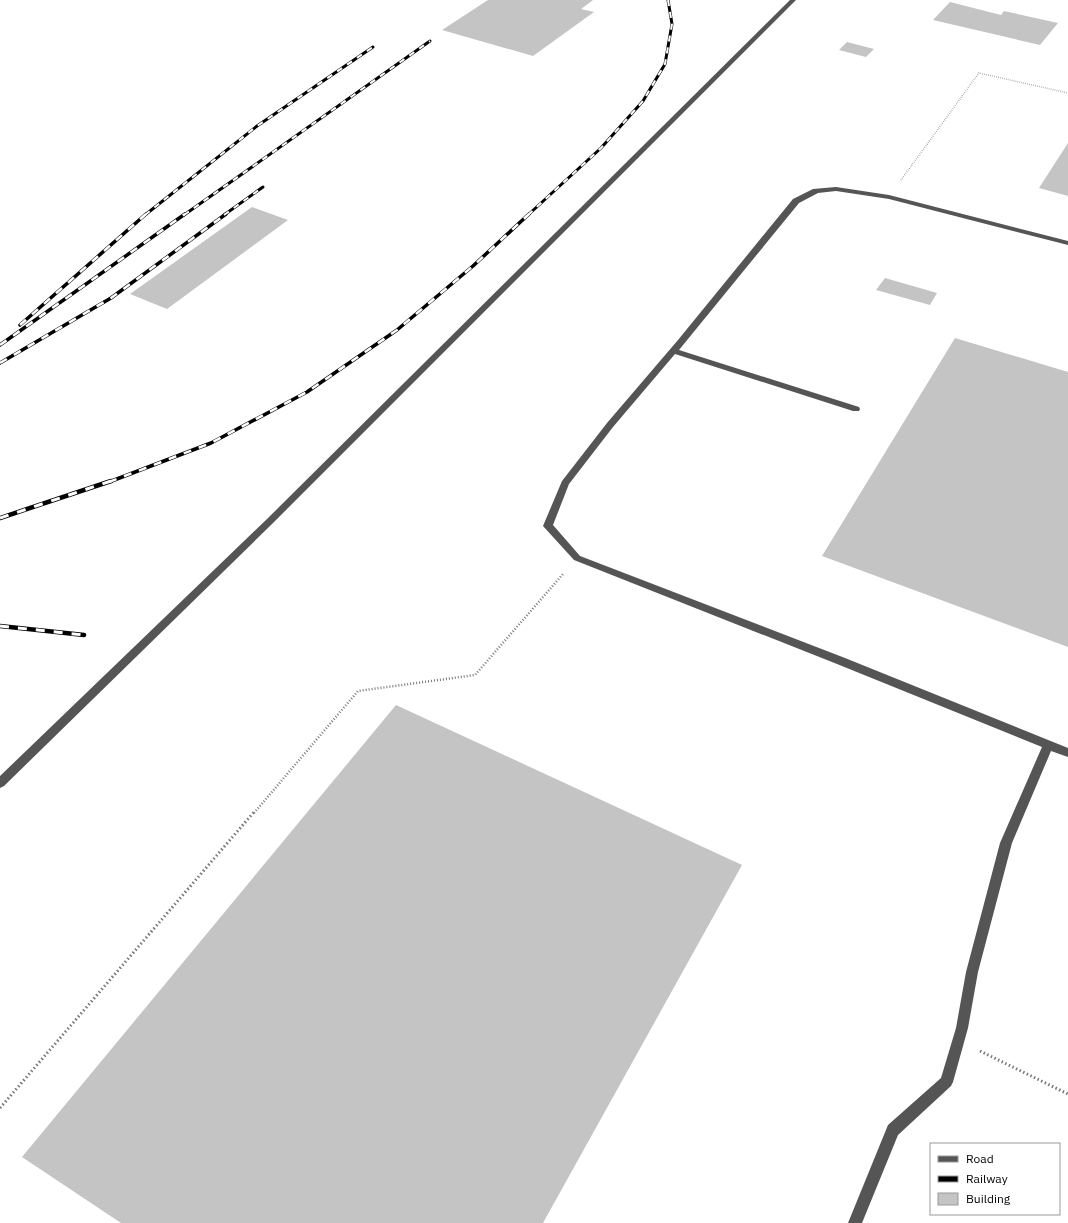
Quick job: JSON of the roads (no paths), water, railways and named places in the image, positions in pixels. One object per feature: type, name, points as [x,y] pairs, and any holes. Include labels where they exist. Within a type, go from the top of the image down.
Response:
[{"type":"lane","points":[[0,783],[269,522],[793,0]]},
{"type":"lane","points":[[1068,243],[890,197],[836,189],[816,191],[796,201],[674,351],[610,425],[566,483],[548,526],[577,558],[841,661],[1068,753]]},
{"type":"lane","points":[[674,351],[856,410]]},
{"type":"lane","points":[[855,1223],[893,1130],[946,1082],[958,1040],[972,972],[1006,843],[1048,745]]},
{"type":"railway","points":[[528,215],[601,148],[643,101],[665,64],[672,24],[668,0]]},
{"type":"railway","points":[[184,215],[430,41]]},
{"type":"railway","points":[[145,215],[257,126],[373,47]]},
{"type":"railway","points":[[224,215],[263,187]]},
{"type":"railway","points":[[20,325],[146,214]]},
{"type":"railway","points":[[0,345],[185,214]]},
{"type":"railway","points":[[0,363],[111,298],[226,214]]},
{"type":"railway","points":[[109,482],[211,443],[307,392],[397,330],[473,266],[529,214]]},
{"type":"railway","points":[[0,518],[111,481]]},
{"type":"railway","points":[[0,626],[84,635]]}]
